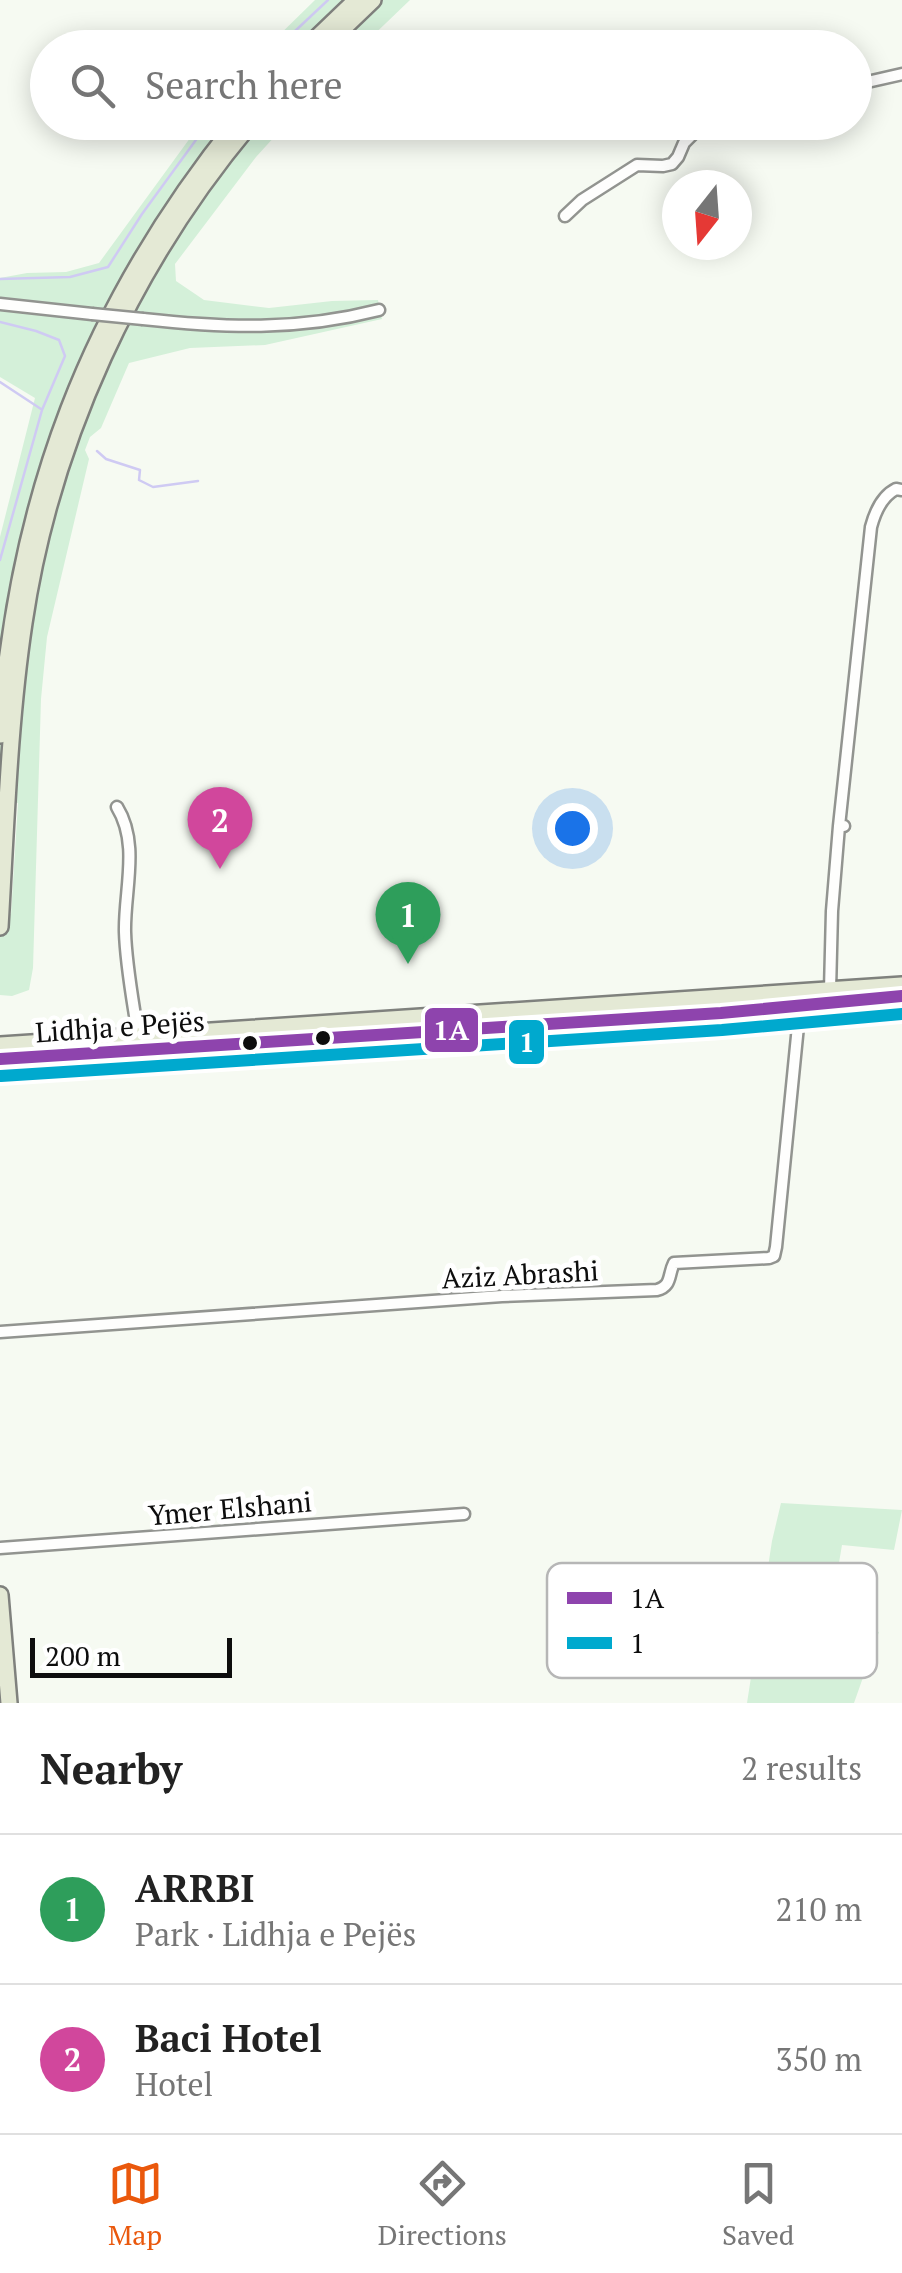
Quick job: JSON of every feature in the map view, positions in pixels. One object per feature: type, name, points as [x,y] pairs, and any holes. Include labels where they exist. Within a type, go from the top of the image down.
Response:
[{"type":"highway","points":[[325,30],[356,0]]},
{"type":"highway","points":[[342,30],[373,0]]},
{"type":"highway","points":[[0,735],[18,584],[38,499],[72,398],[114,308],[154,237],[223,140]]},
{"type":"highway","points":[[0,927],[18,667],[30,586],[60,467],[96,375],[140,286],[192,202],[238,140]]},
{"type":"highway","name":"Lidhja e Pejës","points":[[5,1043],[902,985]]},
{"type":"highway","name":"Lidhja e Pejës","points":[[0,1059],[692,1015],[902,996]]},
{"type":"highway","points":[[0,1595],[9,1703]]},
{"type":"street","points":[[872,81],[902,74]]},
{"type":"street","points":[[566,216],[582,200],[636,165],[672,164],[687,140]]},
{"type":"street","points":[[0,304],[225,327],[324,322],[378,310]]},
{"type":"street","points":[[830,990],[832,911],[868,546],[874,514],[887,494],[902,490]]},
{"type":"street","points":[[118,806],[129,852],[126,949],[138,1035]]},
{"type":"street","name":"Aziz Abrashi","points":[[0,1332],[502,1296],[657,1290],[666,1286],[674,1264],[774,1256],[800,1006]]},
{"type":"street","name":"Ymer Elshani","points":[[0,1548],[464,1514]]},
{"type":"green space","points":[[315,0],[410,0],[379,30],[284,30]]},
{"type":"green space","points":[[189,140],[272,140],[175,264],[176,281],[204,300],[269,308],[378,300],[382,319],[265,345],[190,348],[129,363],[101,428],[90,437],[85,450],[89,459],[47,637],[29,990],[12,996],[0,995],[0,914],[11,914],[18,803],[0,801],[0,537],[35,398],[0,377],[0,278],[66,272],[99,263]]},
{"type":"green space","points":[[781,1503],[902,1510],[894,1550],[842,1545],[839,1563],[769,1563]]},
{"type":"green space","points":[[751,1678],[863,1678],[854,1703],[747,1703]]},
{"type":"waterway","points":[[296,30],[328,0]]},
{"type":"waterway","points":[[0,279],[70,277],[108,267],[196,140]]},
{"type":"waterway","points":[[0,322],[59,340],[65,356],[42,410],[0,560]]},
{"type":"waterway","points":[[0,382],[41,409]]},
{"type":"waterway","points":[[97,451],[106,459],[140,470],[139,480],[153,487],[198,481]]},
{"type":"transit line","name":"1A","points":[[0,1059],[721,1013],[902,996]]},
{"type":"transit line","name":"1","points":[[1,1076],[722,1030],[902,1014]]},
{"type":"place","name":"Baci Hotel","points":[[220,869]]},
{"type":"place","name":"ARRBI","points":[[408,964]]}]
